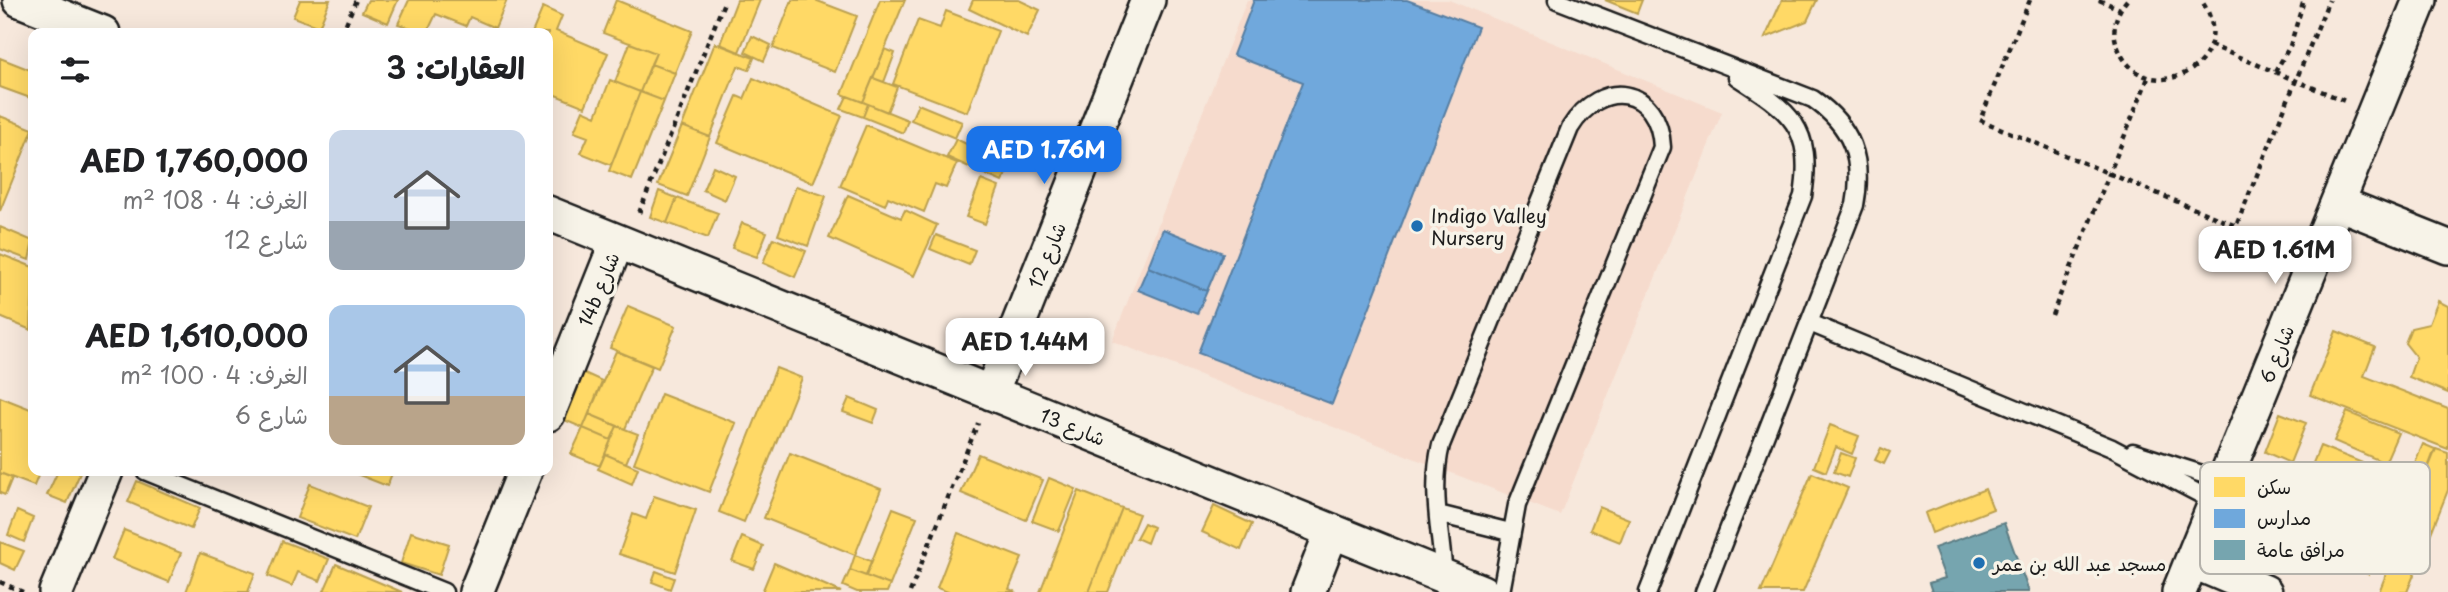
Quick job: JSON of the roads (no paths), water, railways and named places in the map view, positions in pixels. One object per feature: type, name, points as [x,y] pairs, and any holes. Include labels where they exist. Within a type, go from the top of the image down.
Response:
[{"type":"street","points":[[20,0],[90,28]]},
{"type":"street","name":"شارع 6","points":[[2232,462],[2420,0]]},
{"type":"street","name":"شارع 12","points":[[990,393],[1138,3]]},
{"type":"street","points":[[2338,203],[2448,247]]},
{"type":"street","name":"شارع 13","points":[[553,215],[1482,592]]},
{"type":"street","name":"14b شارع","points":[[553,402],[621,243]]},
{"type":"street","points":[[55,592],[104,476]]},
{"type":"street","points":[[476,592],[523,476]]},
{"type":"street","points":[[1308,592],[1332,531]]},
{"type":"street","name":"شارع 6","points":[[2179,592],[2200,541]]},
{"type":"street","points":[[2192,561],[2200,564]]},
{"type":"street","points":[[2223,574],[2265,592]]},
{"type":"lane","points":[[1557,0],[1813,99],[1835,114],[1850,138],[1858,165],[1859,184],[1855,205],[1704,592]]},
{"type":"lane","points":[[1648,592],[1803,196],[1806,177],[1806,159],[1794,120],[1779,104],[1714,62]]},
{"type":"lane","points":[[1444,577],[1435,478],[1441,445],[1570,128],[1591,102],[1608,95],[1625,95],[1642,102],[1654,114],[1661,130],[1662,147],[1517,505],[1501,592]]},
{"type":"lane","points":[[1810,323],[2200,484]]},
{"type":"lane","points":[[2112,448],[2153,457],[2200,482]]},
{"type":"lane","points":[[157,476],[444,592]]},
{"type":"lane","points":[[1438,514],[1510,532]]},
{"type":"place","name":"Indigo Valley Nursery","points":[[1417,226]]},
{"type":"place","name":"مسجد عبد الله بن عمر","points":[[1979,563]]}]
